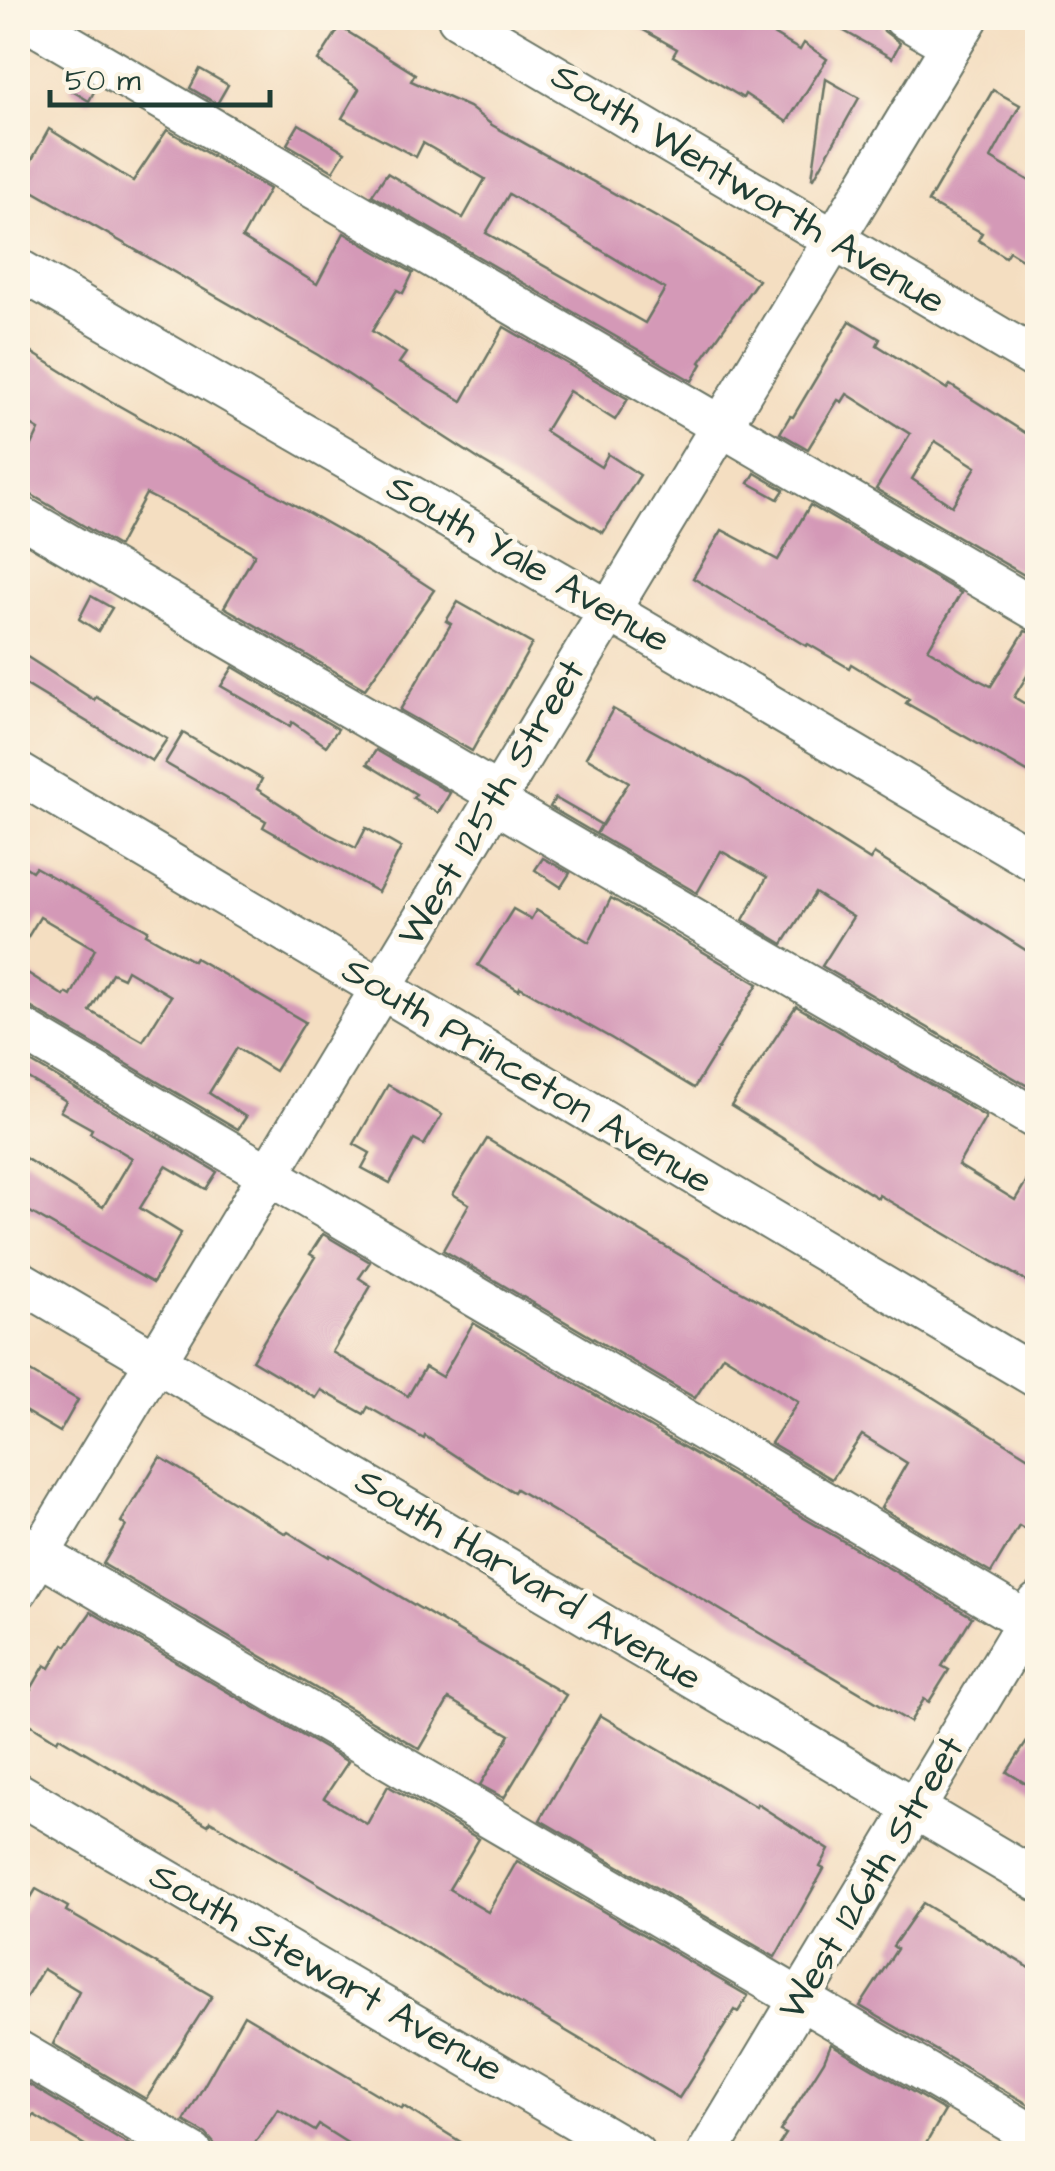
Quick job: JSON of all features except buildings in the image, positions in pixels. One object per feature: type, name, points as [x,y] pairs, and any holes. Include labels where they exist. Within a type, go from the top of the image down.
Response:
[{"type":"street","points":[[23,18],[1038,611]]},
{"type":"street","name":"South Wentworth Avenue","points":[[458,18],[1038,360]]},
{"type":"street","points":[[904,18],[960,31]]},
{"type":"street","name":"West 125th Street","points":[[18,1589],[28,1548],[155,1361],[960,31]]},
{"type":"street","name":"South Yale Avenue","points":[[18,269],[1038,862]]},
{"type":"street","points":[[18,515],[1038,1120]]},
{"type":"street","name":"South Princeton Avenue","points":[[18,773],[1038,1378]]},
{"type":"street","points":[[18,1028],[1034,1617]]},
{"type":"street","name":"South Harvard Avenue","points":[[18,1280],[1038,1881]]},
{"type":"street","points":[[28,1548],[1038,2138]]},
{"type":"street","name":"West 126th Street","points":[[707,2154],[914,1808],[1034,1617]]},
{"type":"street","name":"South Stewart Avenue","points":[[18,1793],[635,2154]]},
{"type":"street","points":[[18,2050],[193,2154]]}]
